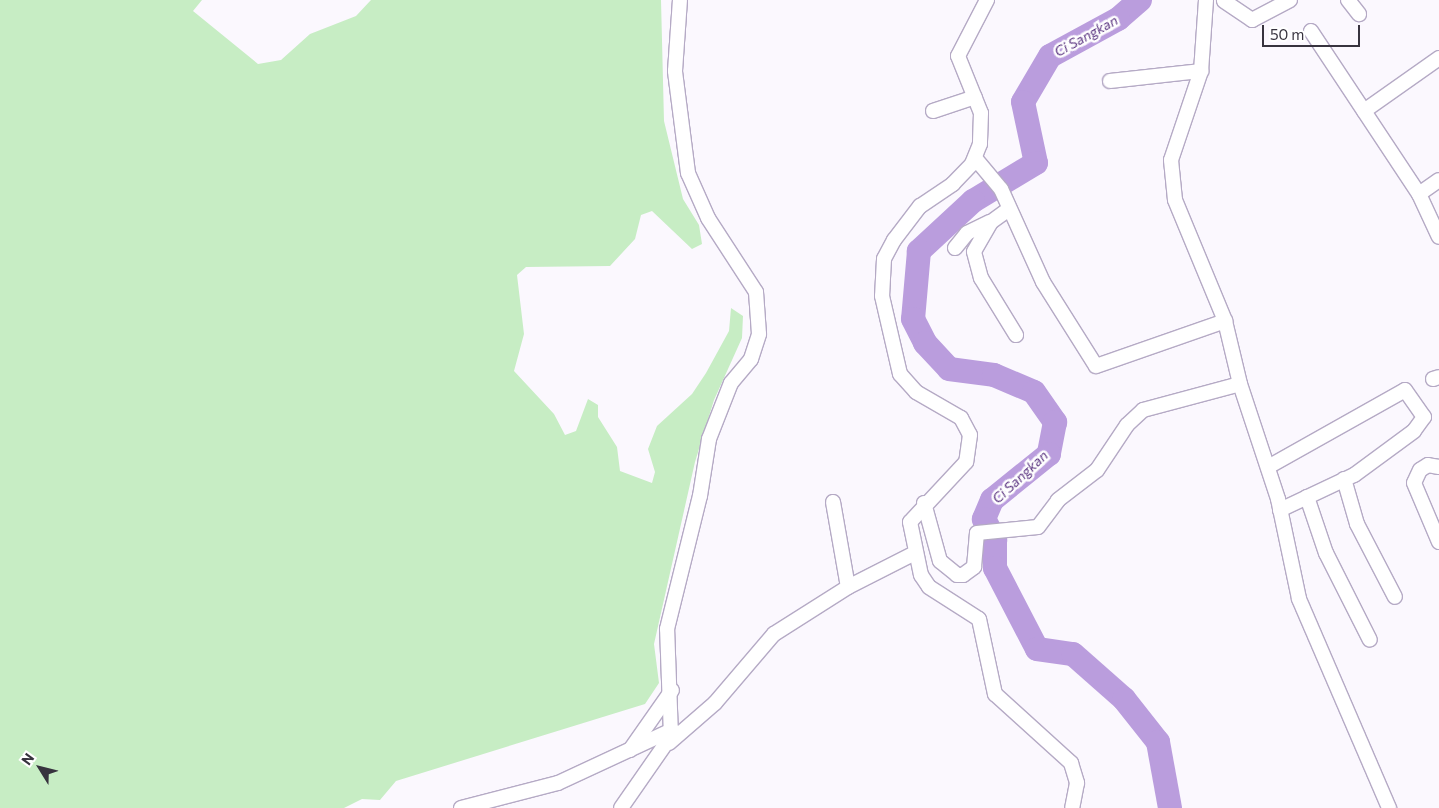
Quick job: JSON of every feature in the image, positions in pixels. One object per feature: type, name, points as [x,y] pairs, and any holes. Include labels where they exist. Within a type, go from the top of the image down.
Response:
[{"type":"street","points":[[670,737],[672,690],[666,629],[700,496],[709,439],[731,383],[754,353],[760,323],[756,292],[708,218],[688,173],[675,72],[680,0]]},
{"type":"street","points":[[987,0],[958,56],[967,100],[983,123],[975,158],[953,184],[906,222],[884,259],[882,296],[900,374],[916,392],[960,418],[970,434],[966,462],[924,503],[910,522],[906,559],[929,587],[979,619],[986,639],[991,685],[1000,701],[1056,745],[1071,762],[1077,783],[1072,808]]},
{"type":"street","points":[[1290,0],[1252,20],[1224,0],[1207,3],[1201,72],[1173,146],[1171,180],[1183,222],[1226,321],[1240,384],[1268,467],[1280,510],[1299,599],[1389,808]]},
{"type":"street","points":[[1348,0],[1359,14]]},
{"type":"street","points":[[1311,31],[1419,194],[1438,232]]},
{"type":"street","points":[[1364,111],[1439,58]]},
{"type":"street","points":[[1110,81],[1201,72]]},
{"type":"street","points":[[933,111],[967,100]]},
{"type":"street","points":[[975,158],[998,184],[1044,282],[1096,366],[1226,321]]},
{"type":"street","points":[[1419,194],[1439,180]]},
{"type":"street","points":[[955,248],[967,233],[991,222],[1009,209]]},
{"type":"street","points":[[991,222],[974,252],[977,269],[1016,335]]},
{"type":"street","points":[[924,503],[940,561],[956,576],[974,567],[979,532],[1038,527],[1058,500],[1097,470],[1127,425],[1143,410],[1240,384]]},
{"type":"street","points":[[1268,467],[1408,391],[1423,421],[1344,479],[1280,510]]},
{"type":"street","points":[[1439,467],[1428,465],[1420,470],[1414,483],[1439,542]]},
{"type":"street","points":[[1344,479],[1358,524],[1395,597]]},
{"type":"street","points":[[1307,497],[1326,553],[1370,640]]},
{"type":"street","points":[[833,502],[848,587]]},
{"type":"street","points":[[621,808],[670,737],[715,703],[762,645],[848,587],[906,559]]},
{"type":"street","points":[[630,750],[672,690]]},
{"type":"street","points":[[461,808],[558,782],[630,750],[670,737]]},
{"type":"green space","points":[[0,0],[202,0],[193,11],[258,64],[281,60],[310,34],[356,16],[371,0],[661,0],[664,121],[683,199],[699,225],[702,244],[692,249],[652,211],[641,215],[635,239],[610,266],[526,267],[517,275],[524,334],[514,371],[554,414],[565,435],[576,431],[588,399],[598,405],[598,417],[617,447],[620,471],[652,483],[655,472],[648,449],[657,426],[692,394],[706,373],[729,331],[731,308],[743,316],[742,338],[714,400],[695,462],[654,644],[659,683],[645,704],[396,781],[380,800],[362,799],[344,808],[0,808]]},
{"type":"waterway","name":"Ci Sangkan","points":[[1140,0],[1118,19],[1050,56],[1023,102],[1036,163],[973,201],[919,251],[913,319],[925,343],[949,369],[994,375],[1034,392],[1055,422],[1049,454],[992,500],[984,519],[995,540],[995,568],[1037,649],[1073,654],[1124,699],[1158,742],[1170,808]]}]
